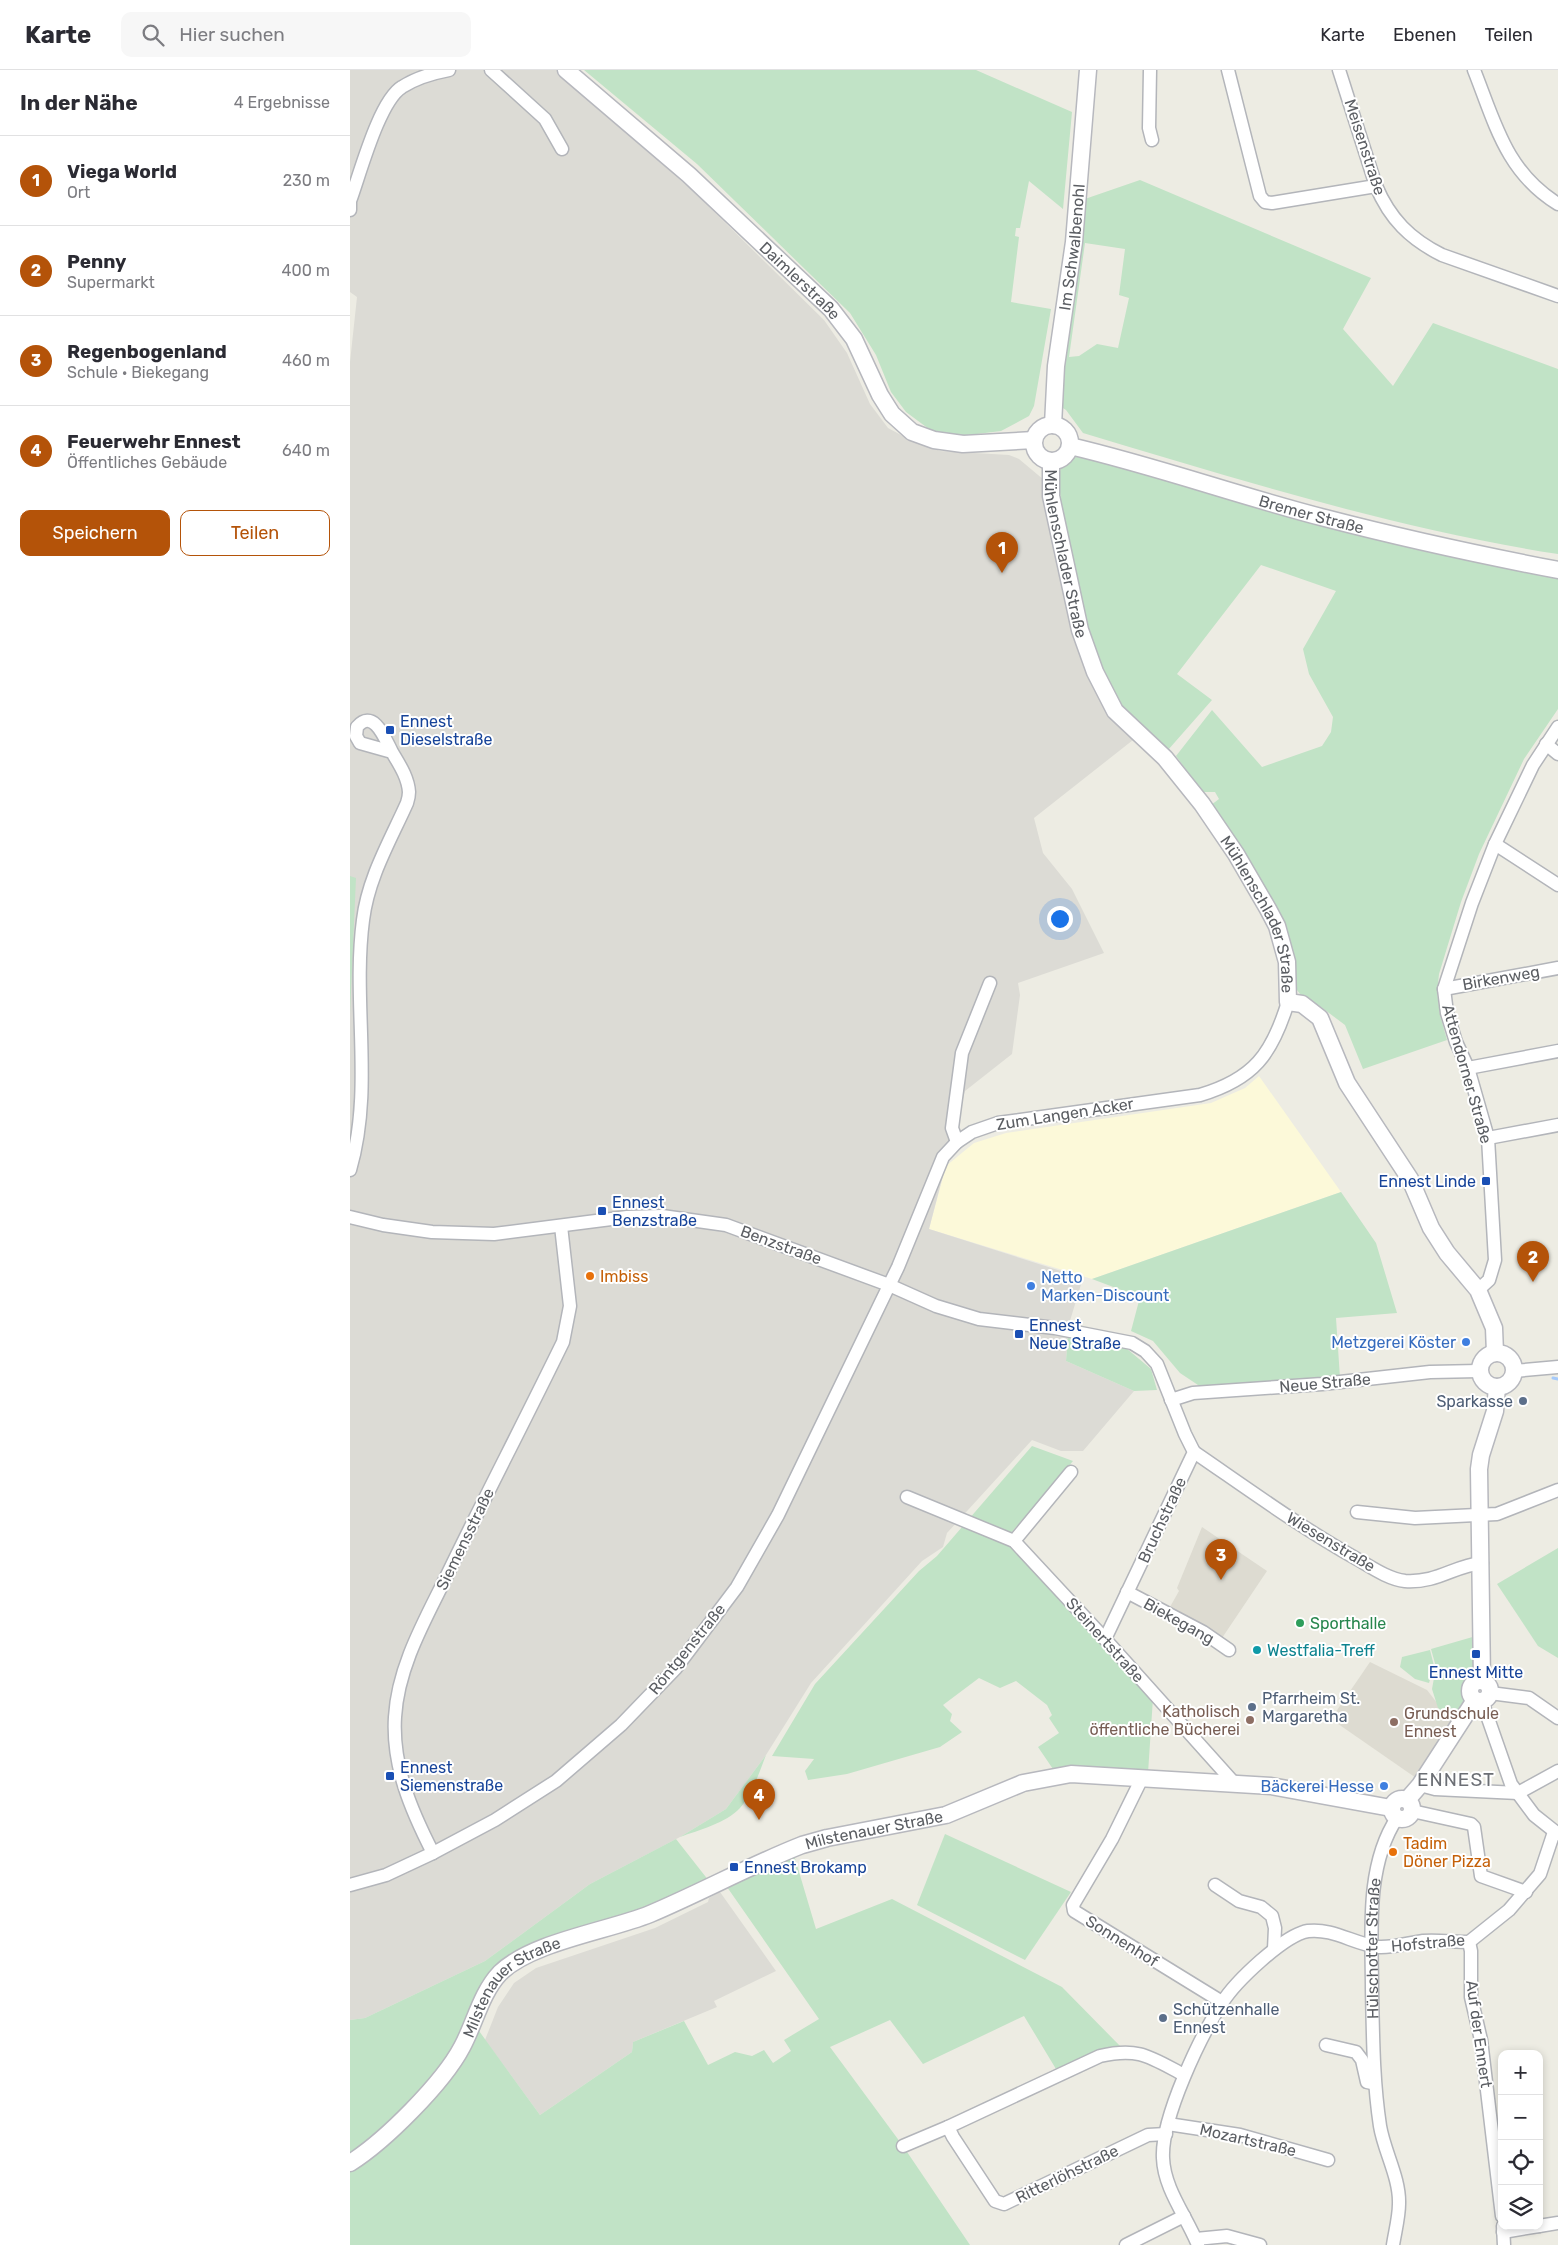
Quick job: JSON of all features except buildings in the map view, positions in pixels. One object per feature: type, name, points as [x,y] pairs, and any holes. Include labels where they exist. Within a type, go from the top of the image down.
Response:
[{"type":"street","points":[[350,210],[350,201],[380,116],[400,88],[431,74],[449,70]]},
{"type":"street","points":[[491,70],[545,118],[562,149]]},
{"type":"street","name":"Daimlerstraße","points":[[566,70],[689,175],[831,308],[854,338],[880,395],[892,414],[912,432],[934,440],[963,444],[1034,440]]},
{"type":"street","name":"Im Schwalbenohl","points":[[1053,425],[1056,366],[1074,242],[1088,70]]},
{"type":"street","points":[[1150,70],[1149,128],[1152,140]]},
{"type":"street","points":[[1228,70],[1260,196],[1265,202],[1272,203],[1376,186]]},
{"type":"street","name":"Meisenstraße","points":[[1339,70],[1376,186],[1384,204],[1395,221],[1425,246],[1442,255],[1558,296]]},
{"type":"street","points":[[1474,70],[1508,154],[1520,172],[1532,185],[1558,204]]},
{"type":"street","points":[[1053,425],[1059,426],[1068,434],[1070,446],[1064,456],[1051,461],[1039,456],[1035,451],[1034,440],[1038,430],[1053,425]]},
{"type":"street","name":"Bremer Straße","points":[[1070,446],[1120,458],[1323,518],[1433,545],[1558,570]]},
{"type":"street","name":"Mühlenschlader Straße","points":[[1051,461],[1051,496],[1080,630],[1095,672],[1115,711],[1165,758],[1202,804],[1236,854],[1264,901],[1277,926],[1286,962],[1288,1002],[1302,1004],[1320,1018],[1347,1083],[1410,1180],[1431,1228],[1457,1266],[1478,1290],[1494,1328],[1496,1353]]},
{"type":"street","name":"Attendorner Straße","points":[[1478,1290],[1489,1280],[1496,1260],[1488,1138],[1468,1068],[1456,1042],[1447,1013],[1444,989],[1472,902],[1495,844],[1519,792],[1546,744],[1558,727]]},
{"type":"street","points":[[1546,744],[1558,754]]},
{"type":"street","points":[[350,1170],[356,1152],[362,1084],[359,953],[363,918],[374,873],[407,803],[409,792],[405,775],[392,752]]},
{"type":"street","points":[[1495,844],[1558,884]]},
{"type":"street","name":"Birkenweg","points":[[1444,989],[1558,968]]},
{"type":"street","points":[[957,1142],[952,1128],[962,1053],[990,983]]},
{"type":"street","name":"Zum Langen Acker","points":[[889,1285],[910,1240],[943,1157],[957,1142],[972,1132],[998,1122],[1200,1095],[1218,1090],[1248,1072],[1263,1058],[1274,1041],[1288,1002]]},
{"type":"street","points":[[1468,1068],[1558,1051]]},
{"type":"street","points":[[1488,1138],[1558,1125]]},
{"type":"street","name":"Benzstraße","points":[[350,1217],[383,1225],[432,1232],[494,1234],[561,1226],[592,1220],[662,1216],[726,1224],[889,1285],[936,1306],[979,1318],[1055,1328],[1132,1343],[1145,1351],[1157,1364],[1171,1400]]},
{"type":"street","name":"Siemensstraße","points":[[433,1853],[413,1815],[396,1755],[395,1718],[398,1689],[417,1637],[563,1342],[570,1306],[561,1226]]},
{"type":"street","name":"Röntgenstraße","points":[[350,1886],[386,1875],[433,1853],[495,1820],[556,1781],[621,1725],[676,1668],[737,1587],[778,1515],[889,1285]]},
{"type":"street","points":[[1496,1353],[1507,1357],[1511,1361],[1514,1370],[1508,1382],[1497,1387],[1484,1382],[1479,1372],[1483,1359],[1496,1353]]},
{"type":"street","points":[[1514,1370],[1558,1367]]},
{"type":"street","name":"Neue Straße","points":[[1171,1400],[1193,1393],[1322,1384],[1430,1372],[1479,1372]]},
{"type":"street","points":[[1410,1806],[1420,1785],[1482,1693],[1481,1455],[1495,1411],[1497,1387]]},
{"type":"street","points":[[1171,1400],[1194,1452]]},
{"type":"street","name":"Wiesenstraße","points":[[1194,1452],[1314,1535],[1380,1572],[1395,1578],[1420,1581],[1439,1578],[1470,1564],[1482,1563]]},
{"type":"street","name":"Bruchstraße","points":[[1105,1638],[1194,1452]]},
{"type":"street","points":[[1014,1541],[1071,1472]]},
{"type":"street","points":[[1357,1512],[1416,1518],[1480,1516],[1497,1514],[1558,1490]]},
{"type":"street","name":"Steinertstraße","points":[[907,1497],[1014,1541],[1105,1638],[1235,1784]]},
{"type":"street","name":"Biekegang","points":[[1127,1592],[1203,1632],[1229,1650]]},
{"type":"street","points":[[1482,1693],[1529,1698],[1558,1718]]},
{"type":"street","name":"Hofstraße","points":[[1372,1946],[1379,1947],[1426,1941],[1469,1942],[1509,1910],[1540,1874],[1556,1833],[1534,1815],[1511,1784],[1482,1693]]},
{"type":"street","points":[[1420,1785],[1435,1789],[1518,1793],[1558,1771]]},
{"type":"street","name":"Milstenauer Straße","points":[[350,2163],[379,2142],[421,2100],[447,2070],[462,2048],[494,1980],[508,1967],[529,1954],[630,1921],[781,1854],[828,1838],[946,1815],[1023,1783],[1071,1774],[1272,1786],[1394,1813]]},
{"type":"street","name":"Sonnenhof","points":[[1142,1778],[1112,1839],[1073,1905],[1074,1911],[1222,2002]]},
{"type":"street","points":[[1394,1813],[1396,1801],[1403,1799],[1410,1806],[1471,1824],[1475,1833],[1481,1876],[1487,1880],[1526,1892]]},
{"type":"street","name":"Hülschotter Straße","points":[[1393,2245],[1400,2203],[1381,2128],[1375,2084],[1372,1946],[1374,1885],[1380,1857],[1392,1826],[1394,1813]]},
{"type":"street","points":[[1214,1885],[1239,1901],[1261,1907],[1272,1916],[1275,1928],[1274,1949]]},
{"type":"street","points":[[1260,2245],[1227,2236],[1197,2242],[1184,2216],[1167,2177],[1163,2157],[1167,2129],[1184,2075],[1222,2002],[1274,1949],[1289,1939],[1307,1931],[1325,1930],[1372,1946]]},
{"type":"street","name":"Auf der Ennert","points":[[1469,1942],[1471,1951],[1471,1998],[1481,2040],[1498,2185]]},
{"type":"street","name":"Hülschotter Straße","points":[[1326,2045],[1356,2052],[1362,2060],[1367,2082],[1375,2084]]},
{"type":"street","points":[[903,2146],[1100,2056],[1119,2052],[1133,2052],[1184,2075]]},
{"type":"street","name":"Ritterlöhstraße","points":[[948,2127],[952,2137],[995,2201],[1004,2204],[1148,2135],[1167,2129]]},
{"type":"street","name":"Mozartstraße","points":[[1167,2129],[1240,2135],[1328,2160]]},
{"type":"street","points":[[1126,2245],[1184,2216]]},
{"type":"street","points":[[1543,2225],[1558,2223]]},
{"type":"street","points":[[1503,2235],[1523,2230]]},
{"type":"shaded area","points":[[350,70],[556,70],[696,194],[824,320],[847,353],[870,404],[888,428],[912,441],[940,451],[1009,455],[1019,459],[1044,480],[1084,664],[1105,709],[1133,740],[1034,818],[1043,853],[1072,889],[1104,953],[1018,983],[1020,995],[1012,1054],[965,1091],[929,1229],[1083,1278],[1069,1324],[1066,1361],[1134,1391],[1083,1451],[1061,1451],[1032,1440],[947,1533],[943,1547],[922,1561],[811,1683],[766,1755],[726,1809],[680,1837],[590,1884],[485,1961],[365,2018],[350,2020],[350,362],[357,297],[350,292]]},
{"type":"shaded area","points":[[1259,1076],[1341,1192],[1092,1279],[929,1229],[946,1166],[974,1143],[1006,1133],[1211,1103],[1245,1088]]},
{"type":"shaded area","points":[[1202,1527],[1267,1571],[1222,1638],[1170,1607],[1179,1591],[1177,1588]]},
{"type":"shaded area","name":"Grundschule Ennest","points":[[1370,1662],[1427,1690],[1455,1726],[1419,1780],[1331,1719]]},
{"type":"shaded area","points":[[720,1892],[776,1971],[714,2001],[717,2007],[633,2042],[632,2052],[540,2115],[485,2040],[498,2007],[514,1983],[536,1968],[655,1928],[708,1902],[709,1898]]},
{"type":"green space","points":[[584,70],[976,70],[1072,112],[1063,209],[1029,181],[1020,228],[1016,228],[1015,236],[1019,237],[1011,302],[1051,309],[1034,406],[1029,416],[1001,431],[961,436],[933,432],[906,412],[891,392],[876,355],[850,313],[697,164]]},
{"type":"green space","points":[[1140,180],[1371,278],[1343,329],[1393,386],[1433,323],[1558,369],[1558,554],[1438,531],[1319,502],[1083,433],[1066,410],[1058,405],[1082,200]],"holes":[[[1085,243],[1125,249],[1119,295],[1129,298],[1118,348],[1097,344],[1079,356],[1069,357]]]},
{"type":"green space","points":[[1076,457],[1103,459],[1312,523],[1422,551],[1558,578],[1558,709],[1524,759],[1479,854],[1461,902],[1439,974],[1437,993],[1440,1015],[1447,1040],[1363,1069],[1345,1025],[1321,1007],[1306,1002],[1294,986],[1290,952],[1211,805],[1219,799],[1215,792],[1202,792],[1176,756],[1212,710],[1262,767],[1322,746],[1331,732],[1333,717],[1309,674],[1303,649],[1336,591],[1261,565],[1177,674],[1212,700],[1168,750],[1136,723],[1120,706],[1106,683],[1095,654],[1080,599],[1061,504],[1059,481],[1061,468],[1065,463]]},
{"type":"green space","points":[[350,876],[356,878],[350,1014]]},
{"type":"green space","points":[[1341,1192],[1376,1243],[1397,1313],[1336,1318],[1340,1378],[1201,1387],[1180,1373],[1153,1341],[1131,1331],[1140,1297],[1092,1279]]},
{"type":"green space","points":[[1068,1336],[1126,1348],[1151,1369],[1157,1390],[1134,1391],[1066,1361]]},
{"type":"green space","points":[[1032,1446],[1073,1461],[1004,1541],[1014,1547],[1153,1698],[1148,1773],[1055,1772],[1038,1747],[1059,1733],[1049,1718],[1052,1715],[1047,1705],[1016,1681],[1000,1688],[979,1678],[943,1705],[952,1714],[950,1721],[962,1732],[940,1747],[847,1774],[808,1780],[805,1771],[814,1759],[772,1756],[815,1684],[919,1571],[937,1556]]},
{"type":"green space","points":[[1558,1548],[1558,1658],[1538,1646],[1497,1584]]},
{"type":"green space","points":[[1476,1636],[1477,1672],[1466,1685],[1464,1710],[1458,1724],[1438,1708],[1432,1689],[1436,1667],[1431,1649]]},
{"type":"green space","points":[[1430,1650],[1434,1666],[1429,1683],[1415,1679],[1400,1667],[1402,1657]]},
{"type":"green space","points":[[766,1755],[752,1789],[740,1808],[720,1822],[680,1837],[726,1809]]},
{"type":"green space","points":[[945,1834],[1071,1892],[1025,1960],[917,1905]]},
{"type":"green space","points":[[676,1839],[709,1881],[656,1906],[512,1956],[474,2024],[540,2115],[632,2052],[633,2042],[684,2021],[708,2065],[735,2052],[752,2056],[764,2050],[773,2063],[791,2051],[784,2040],[819,2019],[727,1887],[794,1855],[816,1929],[892,1899],[1062,1987],[1121,2047],[1098,2051],[1056,2069],[1024,2016],[923,2064],[890,2020],[830,2047],[903,2146],[970,2245],[350,2245],[350,2020],[365,2018],[485,1961],[590,1884]]},
{"type":"waterway","points":[[1553,1378],[1558,1379]]},
{"type":"place","name":"Viega World","points":[[1002,573]]},
{"type":"place","name":"Ennest Dieselstraße","points":[[390,730]]},
{"type":"place","name":"Ennest Linde","points":[[1486,1181]]},
{"type":"place","name":"Ennest Benzstraße","points":[[602,1211]]},
{"type":"place","name":"Imbiss","points":[[590,1276]]},
{"type":"place","name":"Penny","points":[[1533,1282]]},
{"type":"place","name":"Netto Marken-Discount","points":[[1031,1286]]},
{"type":"place","name":"Ennest Neue Straße","points":[[1019,1334]]},
{"type":"place","name":"Metzgerei Köster","points":[[1466,1342]]},
{"type":"place","name":"Sparkasse","points":[[1523,1401]]},
{"type":"place","name":"Regenbogenland","points":[[1221,1580]]},
{"type":"place","name":"Sporthalle","points":[[1300,1623]]},
{"type":"place","name":"Westfalia-Treff","points":[[1257,1650]]},
{"type":"place","name":"Ennest Mitte","points":[[1476,1654]]},
{"type":"place","name":"Pfarrheim St. Margaretha","points":[[1252,1707]]},
{"type":"place","name":"Katholisch öffentliche Bücherei","points":[[1250,1720]]},
{"type":"place","name":"Grundschule Ennest","points":[[1394,1722]]},
{"type":"place","name":"Ennest Siemenstraße","points":[[390,1776]]},
{"type":"place","name":"Bäckerei Hesse","points":[[1384,1786]]},
{"type":"place","name":"Feuerwehr Ennest","points":[[759,1820]]},
{"type":"place","name":"Tadim Döner Pizza","points":[[1393,1852]]},
{"type":"place","name":"Ennest Brokamp","points":[[734,1867]]},
{"type":"place","name":"Schützenhalle Ennest","points":[[1163,2018]]},
{"type":"district","name":"ENNEST","points":[[1456,1779]]}]
